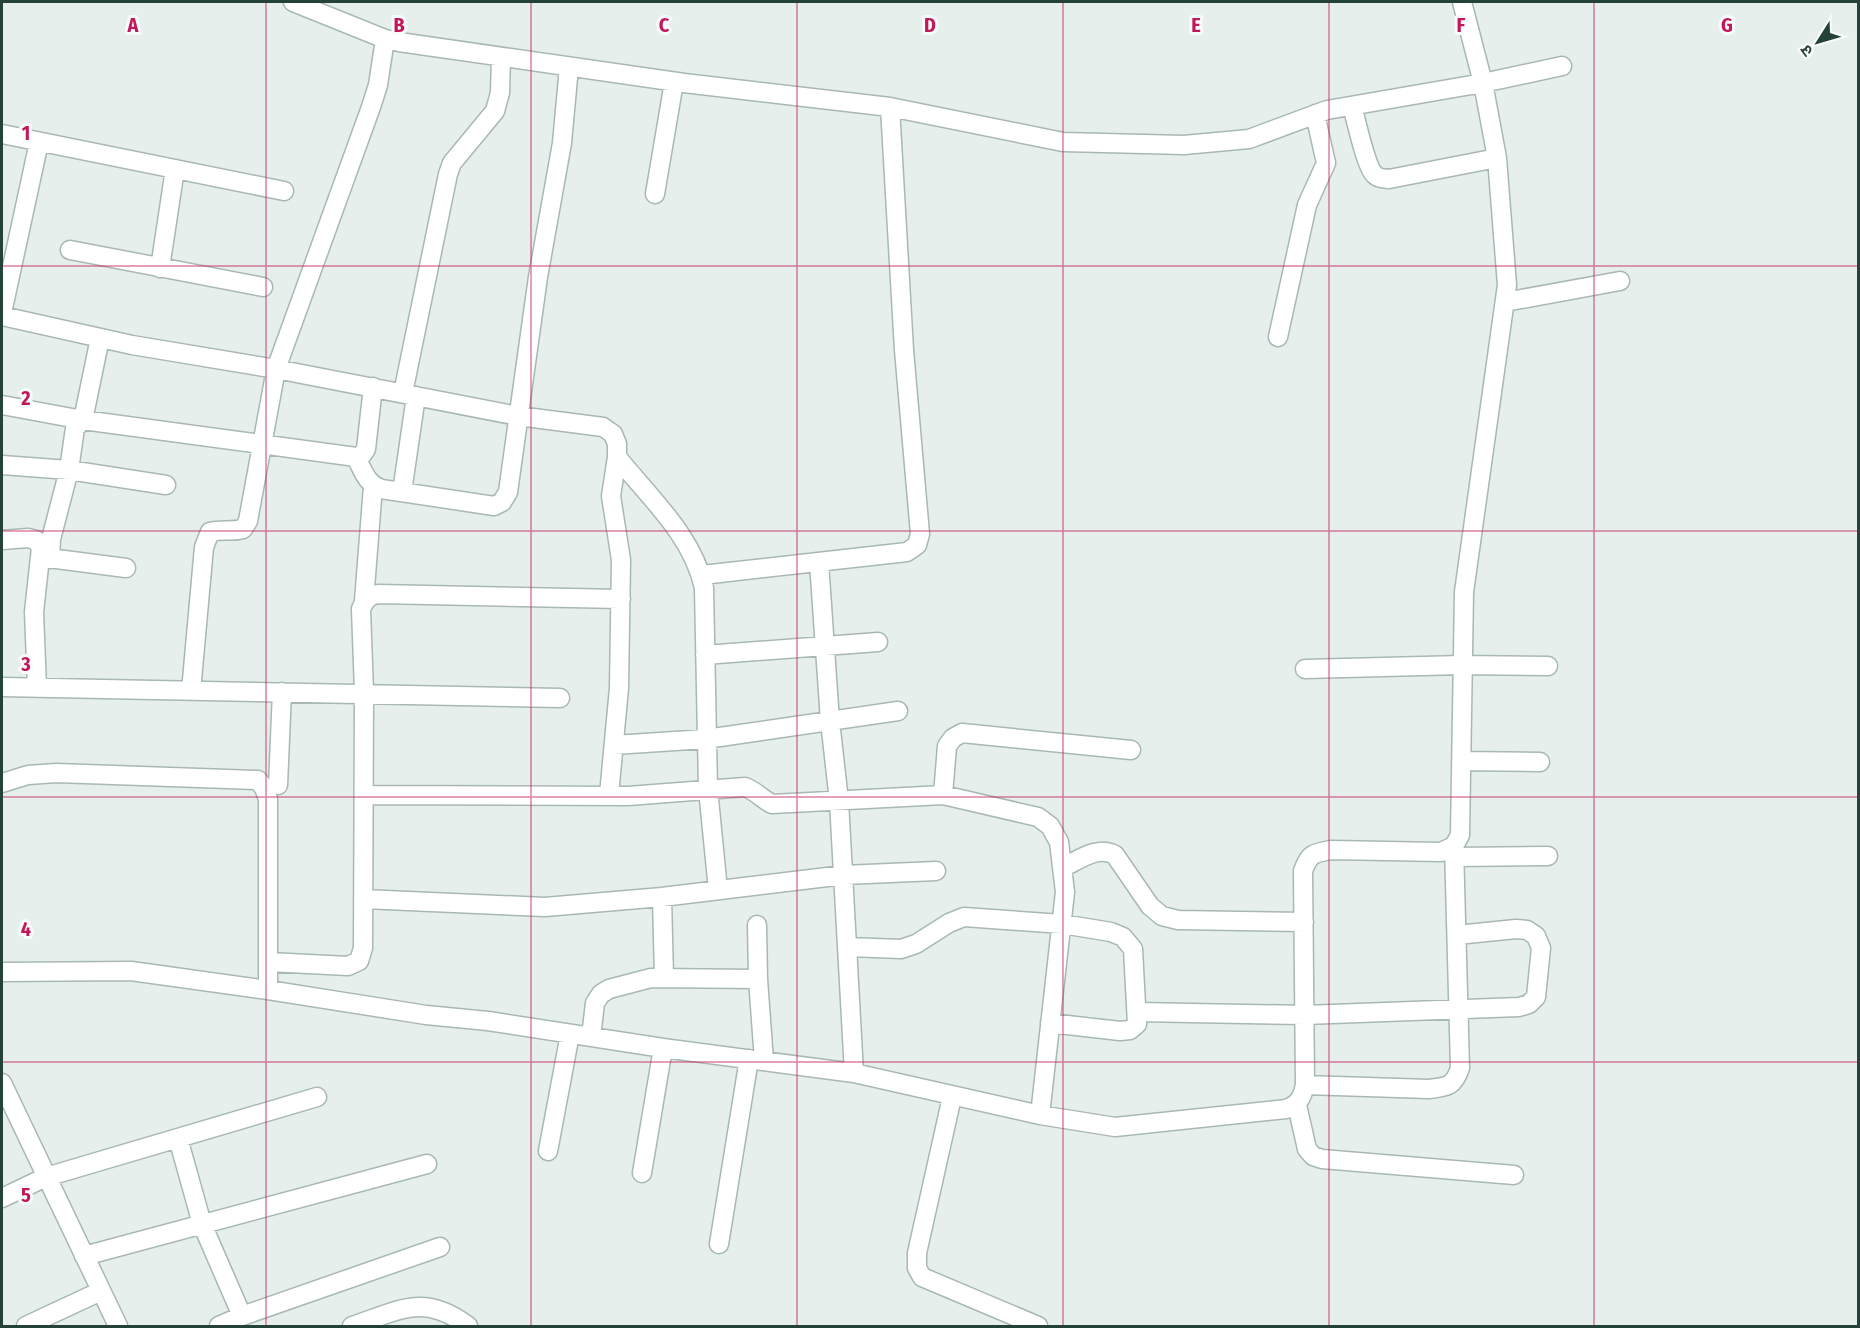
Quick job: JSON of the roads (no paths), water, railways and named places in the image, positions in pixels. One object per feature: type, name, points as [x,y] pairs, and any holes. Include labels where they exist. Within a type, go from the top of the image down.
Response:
[{"type":"street","points":[[293,2],[385,39],[569,67],[890,107],[1063,142],[1184,145],[1249,139],[1315,114],[1562,66]]},
{"type":"street","points":[[1305,1085],[1444,1088],[1456,1081],[1460,1068],[1454,852],[1460,836],[1464,592],[1507,285],[1497,158],[1483,83],[1462,2]]},
{"type":"street","points":[[191,691],[206,537],[210,532],[219,530],[243,529],[248,520],[276,369],[371,107],[378,85],[385,39]]},
{"type":"street","points":[[402,492],[410,394],[448,174],[452,163],[495,111],[499,102],[501,57]]},
{"type":"street","points":[[373,486],[494,506],[502,502],[508,492],[538,276],[562,143],[569,67]]},
{"type":"street","points":[[655,194],[674,81]]},
{"type":"street","points":[[1352,106],[1368,163],[1372,173],[1378,178],[1389,179],[1497,158]]},
{"type":"street","points":[[702,575],[907,552],[917,545],[920,534],[904,350],[890,107]]},
{"type":"street","points":[[1278,337],[1307,205],[1326,163],[1315,114]]},
{"type":"street","points":[[2,134],[284,191]]},
{"type":"street","points":[[39,142],[2,314],[132,345],[276,369],[518,416],[603,427],[613,434],[617,444],[617,457],[610,496],[621,561],[621,599],[619,688],[609,795]]},
{"type":"street","points":[[160,268],[175,169]]},
{"type":"street","points":[[70,250],[263,288]]},
{"type":"street","points":[[1504,302],[1620,281]]},
{"type":"street","points":[[38,688],[34,612],[69,470],[75,428],[83,420],[100,338]]},
{"type":"street","points":[[2,405],[83,420],[356,458],[366,449],[373,387]]},
{"type":"street","points":[[617,457],[675,525],[702,575],[705,588],[708,789],[718,890]]},
{"type":"street","points":[[268,962],[348,966],[358,961],[363,948],[364,692],[361,609],[364,601],[373,486],[356,458]]},
{"type":"street","points":[[2,465],[69,470],[166,485]]},
{"type":"street","points":[[2,540],[28,538],[36,540],[46,558]]},
{"type":"street","points":[[46,558],[126,568]]},
{"type":"street","points":[[819,562],[830,722],[839,801],[854,1073]]},
{"type":"street","points":[[364,601],[378,594],[621,599]]},
{"type":"street","points":[[705,655],[878,642]]},
{"type":"street","points":[[1305,669],[1462,665],[1548,666]]},
{"type":"street","points":[[2,687],[364,692],[561,698]]},
{"type":"street","points":[[278,785],[282,692]]},
{"type":"street","points":[[614,745],[706,739],[898,711]]},
{"type":"street","points":[[943,795],[947,746],[953,738],[962,734],[1131,750]]},
{"type":"street","points":[[1461,761],[1540,762]]},
{"type":"street","points":[[2,783],[28,775],[56,773],[258,780],[268,799],[268,990]]},
{"type":"street","points":[[364,795],[609,795],[745,787],[772,804],[943,795],[1038,818],[1050,826],[1059,842],[1065,892],[1040,1115]]},
{"type":"street","points":[[1062,868],[1097,851],[1107,850],[1115,855],[1150,906],[1162,916],[1178,920],[1304,922]]},
{"type":"street","points":[[2,972],[131,971],[426,1015],[488,1021],[663,1048],[854,1073],[952,1097],[1040,1115],[1115,1127],[1132,1126],[1286,1109],[1297,1105],[1305,1085],[1303,871],[1307,859],[1315,853],[1331,850],[1548,856]]},
{"type":"street","points":[[363,899],[527,907],[662,897],[844,875],[936,870]]},
{"type":"street","points":[[662,897],[664,978]]},
{"type":"street","points":[[848,947],[901,949],[916,944],[949,923],[964,917],[1062,924],[1111,932],[1123,937],[1133,949],[1137,1024],[1130,1030],[1120,1031],[1050,1023]]},
{"type":"street","points":[[719,1244],[757,1060],[757,925]]},
{"type":"street","points":[[1137,1012],[1305,1015],[1519,1007],[1529,1004],[1536,997],[1541,948],[1536,936],[1527,930],[1516,928],[1456,934]]},
{"type":"street","points":[[591,1037],[595,1003],[601,994],[609,989],[651,978],[758,979]]},
{"type":"street","points":[[548,1151],[570,1034]]},
{"type":"street","points":[[642,1173],[663,1048]]},
{"type":"street","points":[[2,1083],[6,1109],[46,1177],[118,1326]]},
{"type":"street","points":[[2,1198],[46,1177],[317,1097]]},
{"type":"street","points":[[952,1097],[917,1253],[916,1268],[922,1277],[932,1282],[1038,1326]]},
{"type":"street","points":[[1297,1105],[1307,1149],[1313,1156],[1322,1159],[1514,1175]]},
{"type":"street","points":[[178,1138],[202,1224],[256,1318]]},
{"type":"street","points":[[84,1256],[427,1164]]},
{"type":"street","points":[[219,1326],[256,1318],[440,1247]]},
{"type":"street","points":[[26,1326],[101,1290]]},
{"type":"street","points":[[352,1326],[413,1306],[431,1306],[468,1326]]}]
